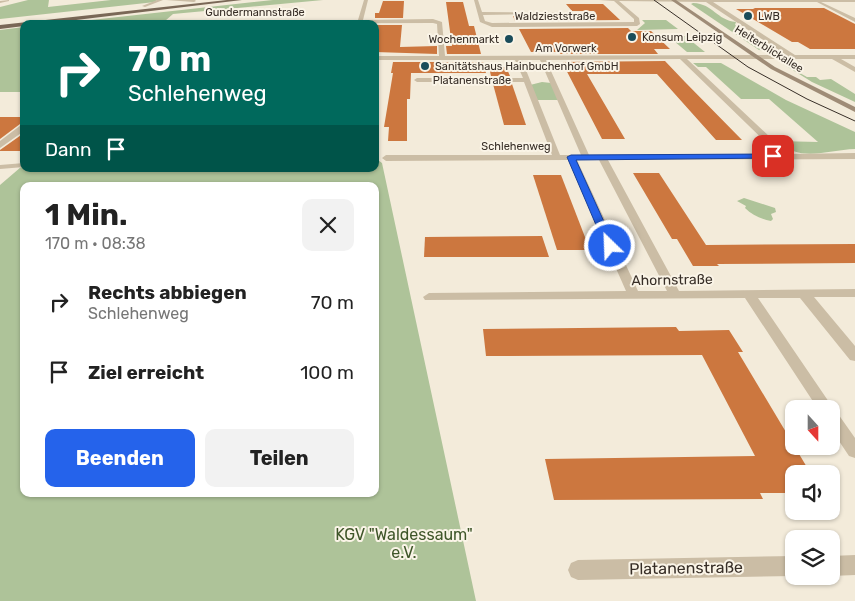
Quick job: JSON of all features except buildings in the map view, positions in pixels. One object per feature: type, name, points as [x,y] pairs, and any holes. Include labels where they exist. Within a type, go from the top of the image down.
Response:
[{"type":"main road","points":[[0,22],[205,0]]},
{"type":"main road","points":[[62,20],[240,0]]},
{"type":"main road","name":"Heiterblickallee","points":[[674,0],[773,68],[855,110]]},
{"type":"main road","points":[[0,27],[20,25]]},
{"type":"street","points":[[0,2],[7,0]]},
{"type":"street","points":[[360,20],[366,0]]},
{"type":"street","points":[[476,0],[480,14]]},
{"type":"street","points":[[602,0],[855,2]]},
{"type":"street","name":"Waldzieststraße","points":[[591,13],[480,14],[483,22],[492,25],[637,24],[636,19],[616,1]]},
{"type":"street","name":"Heiterblickallee","points":[[707,1],[793,57]]},
{"type":"street","points":[[813,1],[855,20]]},
{"type":"street","name":"Gundermannstraße","points":[[379,21],[440,23],[442,58]]},
{"type":"street","points":[[833,57],[855,70]]},
{"type":"street","name":"Am Vorwerk","points":[[379,58],[855,57]]},
{"type":"street","name":"Platanenstraße","points":[[518,58],[557,157]]},
{"type":"street","points":[[542,58],[586,157]]},
{"type":"street","points":[[682,58],[785,156]]},
{"type":"street","name":"Platanenstraße","points":[[417,80],[527,80]]},
{"type":"street","points":[[0,145],[20,130]]},
{"type":"street","name":"Schlehenweg","points":[[386,158],[855,156]]},
{"type":"street","points":[[571,157],[634,296]]},
{"type":"street","points":[[602,157],[675,295]]},
{"type":"street","name":"Ahornstraße","points":[[429,297],[855,293]]},
{"type":"street","points":[[749,294],[820,400]]},
{"type":"street","points":[[804,294],[855,356]]},
{"type":"street","points":[[840,429],[855,451]]},
{"type":"street","points":[[840,566],[855,565]]},
{"type":"street","name":"Platanenstraße","points":[[578,570],[785,566]]},
{"type":"lane","points":[[144,6],[160,0]]},
{"type":"lane","points":[[168,0],[194,1]]},
{"type":"lane","points":[[0,167],[20,165]]},
{"type":"green space","points":[[28,0],[49,0],[48,7],[111,0],[157,0],[155,2],[0,19],[0,7]]},
{"type":"green space","points":[[273,0],[323,0],[173,14],[166,20],[91,20]]},
{"type":"green space","points":[[691,4],[706,6],[729,21],[736,22],[735,25],[767,47],[780,52],[759,50]]},
{"type":"green space","points":[[642,20],[666,20],[678,29],[637,30],[645,23]]},
{"type":"green space","points":[[20,28],[20,92],[0,92],[0,30]]},
{"type":"green space","points":[[668,36],[685,36],[705,52],[687,52]]},
{"type":"green space","points":[[693,63],[721,63],[786,100],[855,132],[855,149],[814,154],[795,152],[786,148],[777,141],[818,142],[769,99],[741,99],[706,67],[698,67]]},
{"type":"green space","points":[[783,64],[795,64],[799,67],[789,67],[807,77],[816,77],[820,80],[831,79],[855,94],[855,102],[812,82]]},
{"type":"green space","points":[[542,82],[551,83],[559,100],[536,100],[530,85]]},
{"type":"green space","name":"KGV \"Waldessaum\" e.V.","points":[[379,161],[382,163],[476,601],[0,601],[0,185],[20,168],[20,172],[379,172]]},
{"type":"green space","points":[[744,198],[775,208],[776,212],[771,214],[773,219],[771,221],[767,220],[751,213],[745,208],[746,206],[737,201]]},
{"type":"tram line","points":[[654,0],[748,67],[807,99],[855,121]]},
{"type":"place","name":"LWB","points":[[748,16]]},
{"type":"place","name":"Konsum Leipzig","points":[[632,37]]},
{"type":"place","name":"Wochenmarkt","points":[[509,39]]},
{"type":"place","name":"Sanitätshaus Hainbuchenhof GmbH","points":[[425,66]]},
{"type":"route","points":[[610,246],[571,157],[773,156]]}]
